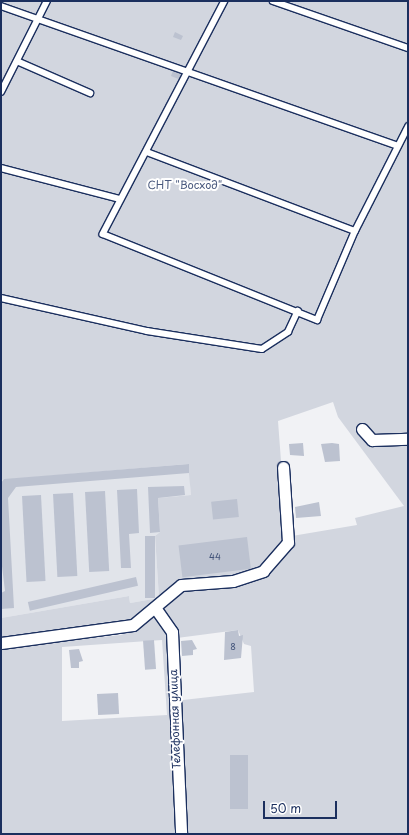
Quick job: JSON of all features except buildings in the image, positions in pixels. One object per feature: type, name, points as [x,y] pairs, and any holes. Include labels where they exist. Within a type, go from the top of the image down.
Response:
[{"type":"street","points":[[362,429],[372,440],[408,438]]},
{"type":"street","points":[[1,643],[126,627],[156,609],[181,585],[245,578],[263,571],[282,553],[288,535],[283,467]]},
{"type":"street","name":"Телефонная улица","points":[[156,609],[167,621],[172,632],[181,834]]},
{"type":"lane","points":[[1,92],[47,1]]},
{"type":"lane","points":[[225,1],[103,234],[298,311],[317,320],[354,231],[396,145],[408,127]]},
{"type":"lane","points":[[273,1],[408,48]]},
{"type":"lane","points":[[1,6],[396,145]]},
{"type":"lane","points":[[17,61],[90,93]]},
{"type":"lane","points":[[147,152],[354,231]]},
{"type":"lane","points":[[1,168],[120,199]]},
{"type":"lane","points":[[1,298],[147,331],[262,349],[288,332],[298,311]]},
{"type":"shaded area","points":[[189,464],[191,495],[158,498],[160,532],[155,536],[159,598],[130,603],[129,596],[1,618],[1,480]]},
{"type":"green space","name":"СНТ \"Восход\"","points":[[1,1],[408,1],[407,834],[183,834],[173,626],[156,603],[132,620],[1,639],[1,618],[129,596],[130,603],[159,598],[155,536],[160,532],[158,498],[191,495],[188,464],[1,480]],"holes":[[[333,402],[338,417],[404,506],[355,518],[357,525],[292,536],[288,461],[281,461],[278,421]],[[238,630],[244,644],[251,646],[254,692],[183,700],[179,692],[177,638]]]},
{"type":"green space","points":[[156,615],[167,633],[178,834],[1,834],[1,648],[121,635],[139,629]],"holes":[[[162,640],[167,715],[62,721],[62,647]]]}]
